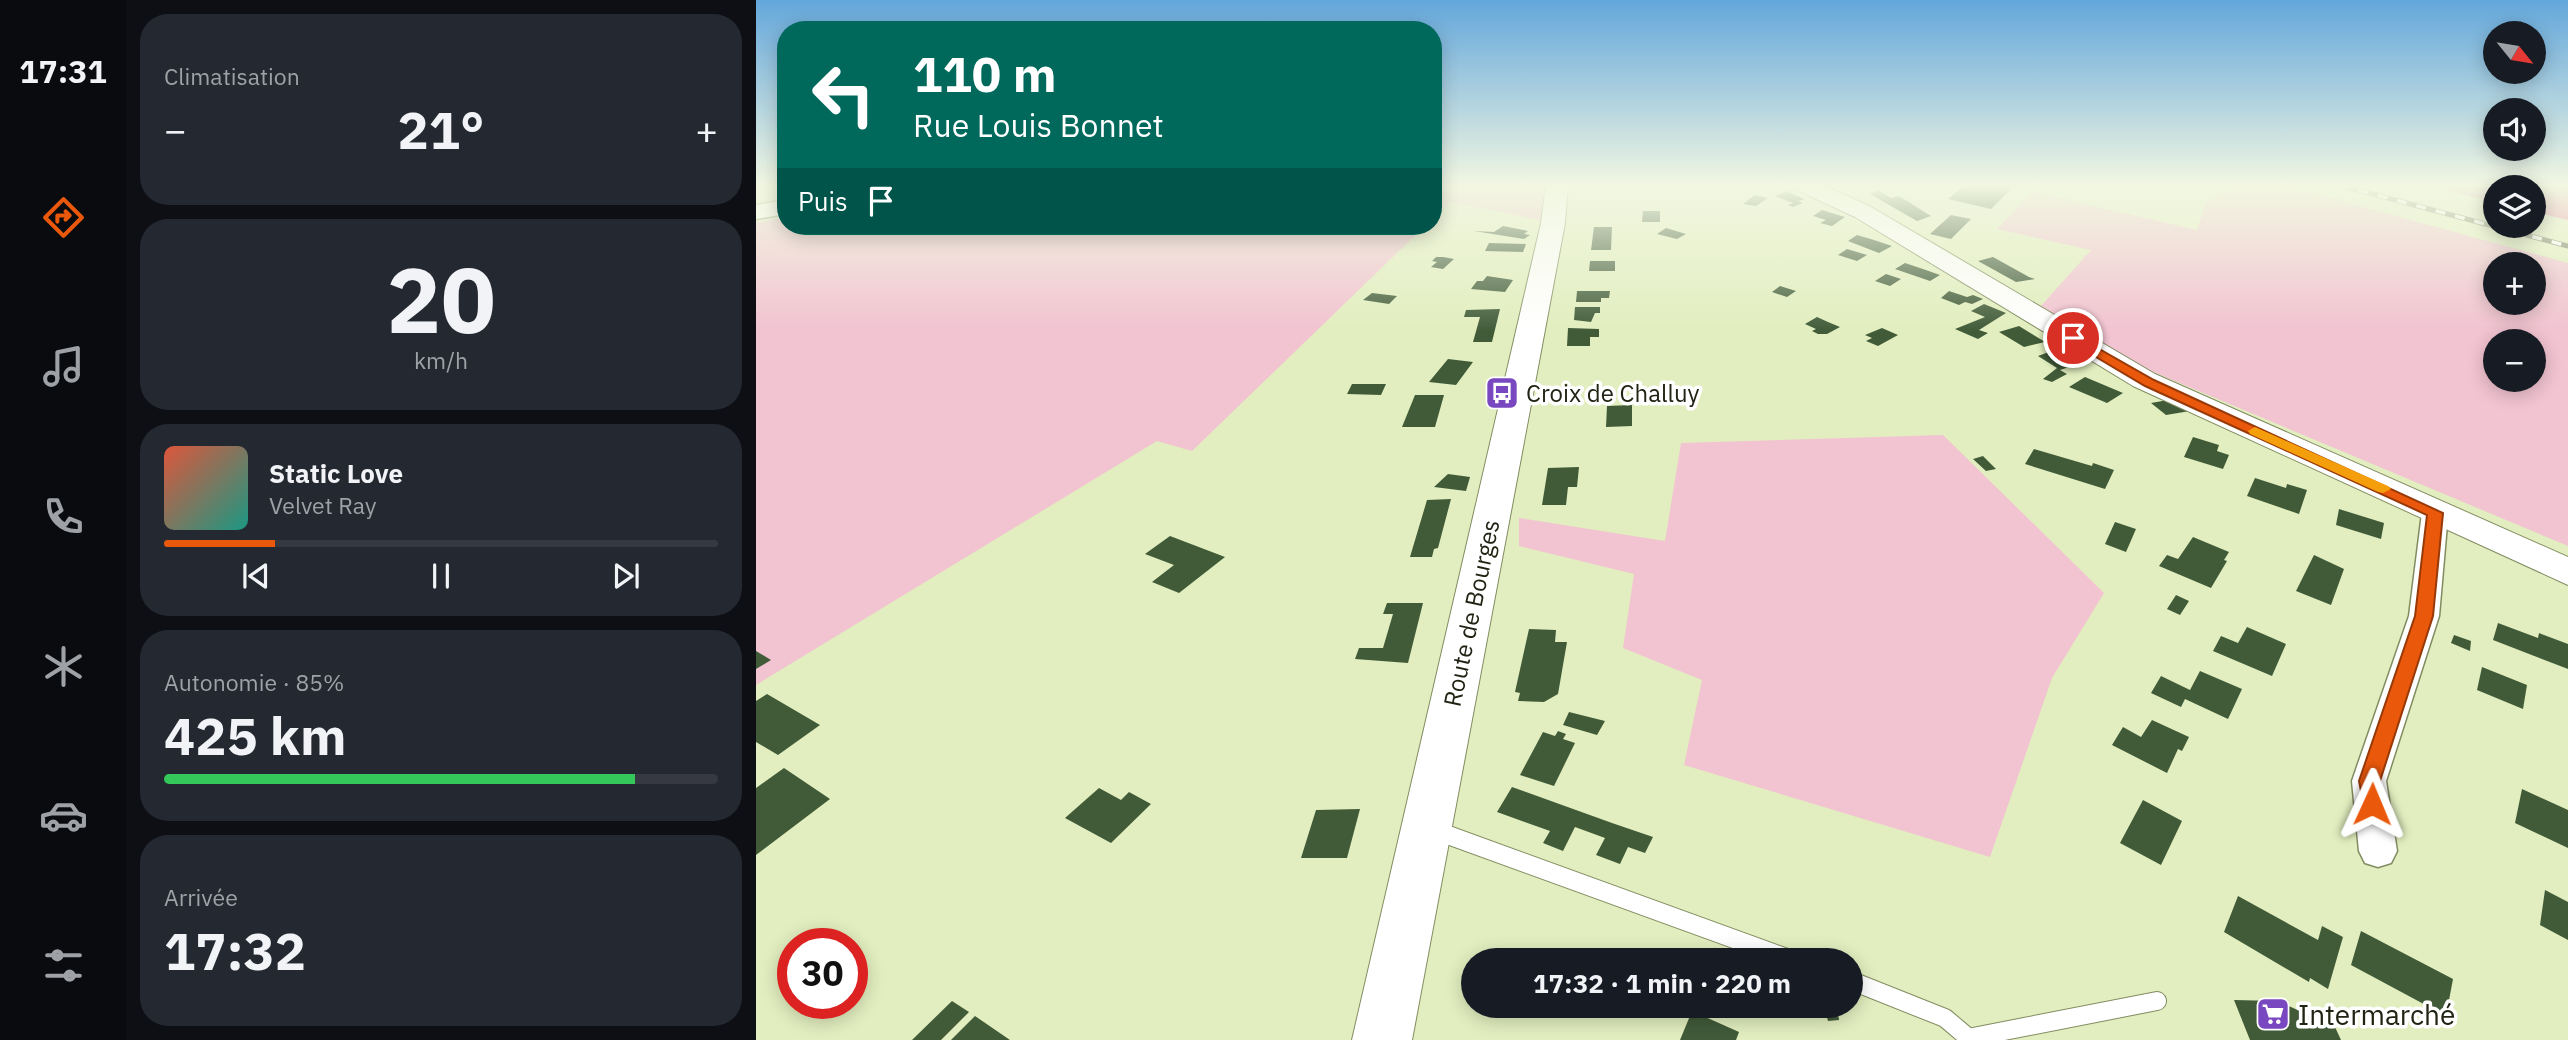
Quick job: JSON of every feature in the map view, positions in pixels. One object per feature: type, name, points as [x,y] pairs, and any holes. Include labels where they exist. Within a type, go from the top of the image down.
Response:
[{"type":"street","name":"Route de Bourges","points":[[1382,1040],[1551,234]]},
{"type":"street","points":[[1899,234],[2144,380],[2568,572]]},
{"type":"street","points":[[2378,851],[2369,781],[2424,616],[2435,513]]},
{"type":"lane","points":[[1427,827],[1759,948]]},
{"type":"lane","points":[[1863,985],[1945,1018],[1969,1039],[2157,1001]]},
{"type":"shaded area","points":[[756,234],[1416,235],[1192,451],[1157,441],[756,685]]},
{"type":"shaded area","points":[[2017,234],[2460,234],[2528,252],[2483,252],[2483,315],[2546,315],[2546,257],[2568,263],[2568,546],[2139,366],[2040,307],[2091,250]]},
{"type":"shaded area","points":[[1943,435],[2104,593],[2052,678],[1990,857],[1684,765],[1702,680],[1623,648],[1634,574],[1519,546],[1519,518],[1665,541],[1681,443]]},
{"type":"building","points":[[1490,234],[1530,235],[1524,239]]},
{"type":"building","points":[[1593,234],[1612,234],[1611,250],[1591,250]]},
{"type":"building","points":[[1657,234],[1684,234],[1686,234],[1677,239]]},
{"type":"building","points":[[1931,234],[1956,234],[1951,239]]},
{"type":"building","points":[[1857,235],[1892,246],[1879,253],[1848,241]]},
{"type":"building","points":[[1489,243],[1526,244],[1523,252],[1485,251]]},
{"type":"building","points":[[1847,249],[1867,255],[1857,261],[1838,255]]},
{"type":"building","points":[[1436,257],[1454,259],[1443,269],[1431,267],[1437,262],[1432,261]]},
{"type":"building","points":[[1993,257],[2035,279],[2016,282],[1978,261]]},
{"type":"building","points":[[1590,261],[1615,261],[1615,271],[1589,271]]},
{"type":"building","points":[[1905,263],[1940,275],[1930,281],[1895,269]]},
{"type":"building","points":[[1886,274],[1901,279],[1890,286],[1875,281]]},
{"type":"building","points":[[1487,276],[1513,280],[1505,292],[1471,289],[1477,281],[1483,281]]},
{"type":"building","points":[[1780,286],[1796,291],[1787,297],[1772,292]]},
{"type":"building","points":[[1577,291],[1610,291],[1609,298],[1601,298],[1601,302],[1576,302]]},
{"type":"building","points":[[1949,291],[1983,299],[1972,304],[1965,302],[1959,305],[1941,298]]},
{"type":"building","points":[[1372,293],[1397,296],[1389,304],[1363,300]]},
{"type":"building","points":[[1984,304],[2006,313],[1979,330],[1988,333],[1978,339],[1955,329],[1985,317],[1971,311]]},
{"type":"building","points":[[1575,307],[1600,307],[1600,313],[1595,313],[1591,322],[1574,320]]},
{"type":"building","points":[[1500,309],[1492,342],[1473,342],[1480,317],[1464,317],[1466,310]]},
{"type":"building","points":[[1817,317],[1840,327],[1827,334],[1818,334],[1812,331],[1816,329],[1805,324]]},
{"type":"building","points":[[2019,326],[2045,342],[2024,347],[1999,332]]},
{"type":"building","points":[[1568,328],[1599,329],[1599,337],[1590,337],[1590,346],[1567,346]]},
{"type":"building","points":[[1882,328],[1898,335],[1878,346],[1866,341],[1872,338],[1865,335]]},
{"type":"building","points":[[2057,349],[2076,357],[2072,358],[2081,363],[2060,370],[2067,374],[2052,382],[2043,379],[2057,368],[2038,356]]},
{"type":"building","points":[[1448,359],[1473,362],[1456,385],[1429,382]]},
{"type":"building","points":[[2085,377],[2123,393],[2107,403],[2069,387]]},
{"type":"building","points":[[1352,384],[1386,384],[1381,395],[1347,394]]},
{"type":"building","points":[[1415,395],[1444,395],[1435,427],[1402,427]]},
{"type":"building","points":[[2168,400],[2190,411],[2166,415],[2151,403]]},
{"type":"building","points":[[1632,405],[1632,426],[1606,427],[1607,406]]},
{"type":"building","points":[[2193,437],[2219,445],[2217,451],[2229,455],[2223,469],[2184,457]]},
{"type":"building","points":[[2034,449],[2114,470],[2105,489],[2025,464]]},
{"type":"building","points":[[1983,456],[1996,469],[1986,471],[1973,459]]},
{"type":"building","points":[[1579,467],[1577,487],[1568,487],[1566,505],[1542,505],[1548,468]]},
{"type":"building","points":[[1448,474],[1470,477],[1466,491],[1434,487]]},
{"type":"building","points":[[2255,478],[2286,488],[2287,484],[2307,490],[2299,514],[2247,496]]},
{"type":"building","points":[[1451,499],[1438,548],[1434,549],[1432,557],[1410,557],[1427,500]]},
{"type":"building","points":[[2339,509],[2384,523],[2381,539],[2336,525]]},
{"type":"building","points":[[2115,522],[2136,529],[2126,552],[2105,544]]},
{"type":"building","points":[[1170,536],[1225,557],[1179,593],[1152,582],[1174,565],[1145,554]]},
{"type":"building","points":[[2193,537],[2229,552],[2224,560],[2227,561],[2211,588],[2159,566],[2167,555],[2178,559]]},
{"type":"building","points":[[2314,555],[2344,569],[2331,605],[2296,591]]},
{"type":"building","points":[[2176,595],[2189,601],[2180,615],[2167,609]]},
{"type":"building","points":[[1387,603],[1423,603],[1408,663],[1355,659],[1359,648],[1383,648],[1393,614],[1383,614]]},
{"type":"building","points":[[2498,623],[2538,638],[2539,633],[2568,644],[2568,669],[2493,640]]},
{"type":"building","points":[[2247,627],[2286,644],[2272,676],[2213,651],[2221,636],[2238,643]]},
{"type":"building","points":[[1529,629],[1556,630],[1555,642],[1567,642],[1558,694],[1544,702],[1518,701],[1520,693],[1515,692]]},
{"type":"building","points":[[2454,635],[2471,641],[2470,651],[2451,643]]},
{"type":"building","points":[[756,651],[771,660],[756,669]]},
{"type":"building","points":[[2482,667],[2527,685],[2523,709],[2477,690]]},
{"type":"building","points":[[2200,671],[2242,689],[2228,719],[2185,699],[2181,707],[2151,693],[2161,676],[2190,690]]},
{"type":"building","points":[[767,694],[820,725],[778,755],[756,742],[756,701]]},
{"type":"building","points":[[1569,712],[1605,721],[1597,735],[1563,725]]},
{"type":"building","points":[[2152,720],[2189,737],[2182,751],[2178,749],[2167,773],[2112,745],[2123,727],[2141,737]]},
{"type":"building","points":[[1558,731],[1566,734],[1563,739],[1575,743],[1554,786],[1520,775],[1543,732],[1555,736]]},
{"type":"building","points":[[784,768],[830,799],[756,855],[756,788]]},
{"type":"building","points":[[1512,787],[1653,837],[1645,853],[1628,847],[1620,864],[1596,855],[1605,838],[1575,827],[1563,851],[1543,843],[1550,831],[1497,812]]},
{"type":"building","points":[[1099,788],[1121,800],[1129,792],[1151,804],[1111,843],[1065,818]]},
{"type":"building","points":[[2522,789],[2568,810],[2568,848],[2515,823]]},
{"type":"building","points":[[2143,800],[2182,821],[2161,865],[2120,843]]},
{"type":"building","points":[[1360,809],[1347,858],[1301,858],[1316,810]]},
{"type":"building","points":[[2545,890],[2568,902],[2568,940],[2540,925]]},
{"type":"building","points":[[2238,896],[2318,940],[2322,926],[2343,937],[2328,989],[2310,978],[2309,982],[2224,932]]},
{"type":"building","points":[[2361,931],[2453,979],[2446,1016],[2351,965]]},
{"type":"building","name":"Intermarché","points":[[2234,1000],[2278,1001],[2335,1027],[2341,1040],[2250,1040]]},
{"type":"building","points":[[952,1001],[969,1012],[941,1040],[912,1040]]},
{"type":"building","points":[[975,1016],[1010,1040],[951,1040]]},
{"type":"building","points":[[1689,1018],[1708,1018],[1739,1032],[1736,1040],[1680,1040]]},
{"type":"railway","points":[[2521,234],[2568,246]]},
{"type":"slow traffic","points":[[2255,431],[2383,489]]},
{"type":"place","name":"Croix de Challuy","points":[[1502,393]]},
{"type":"place","name":"Intermarché","points":[[2273,1014]]},
{"type":"route","points":[[2073,338],[2150,383],[2435,513],[2424,616],[2369,781],[2372,804]]}]
